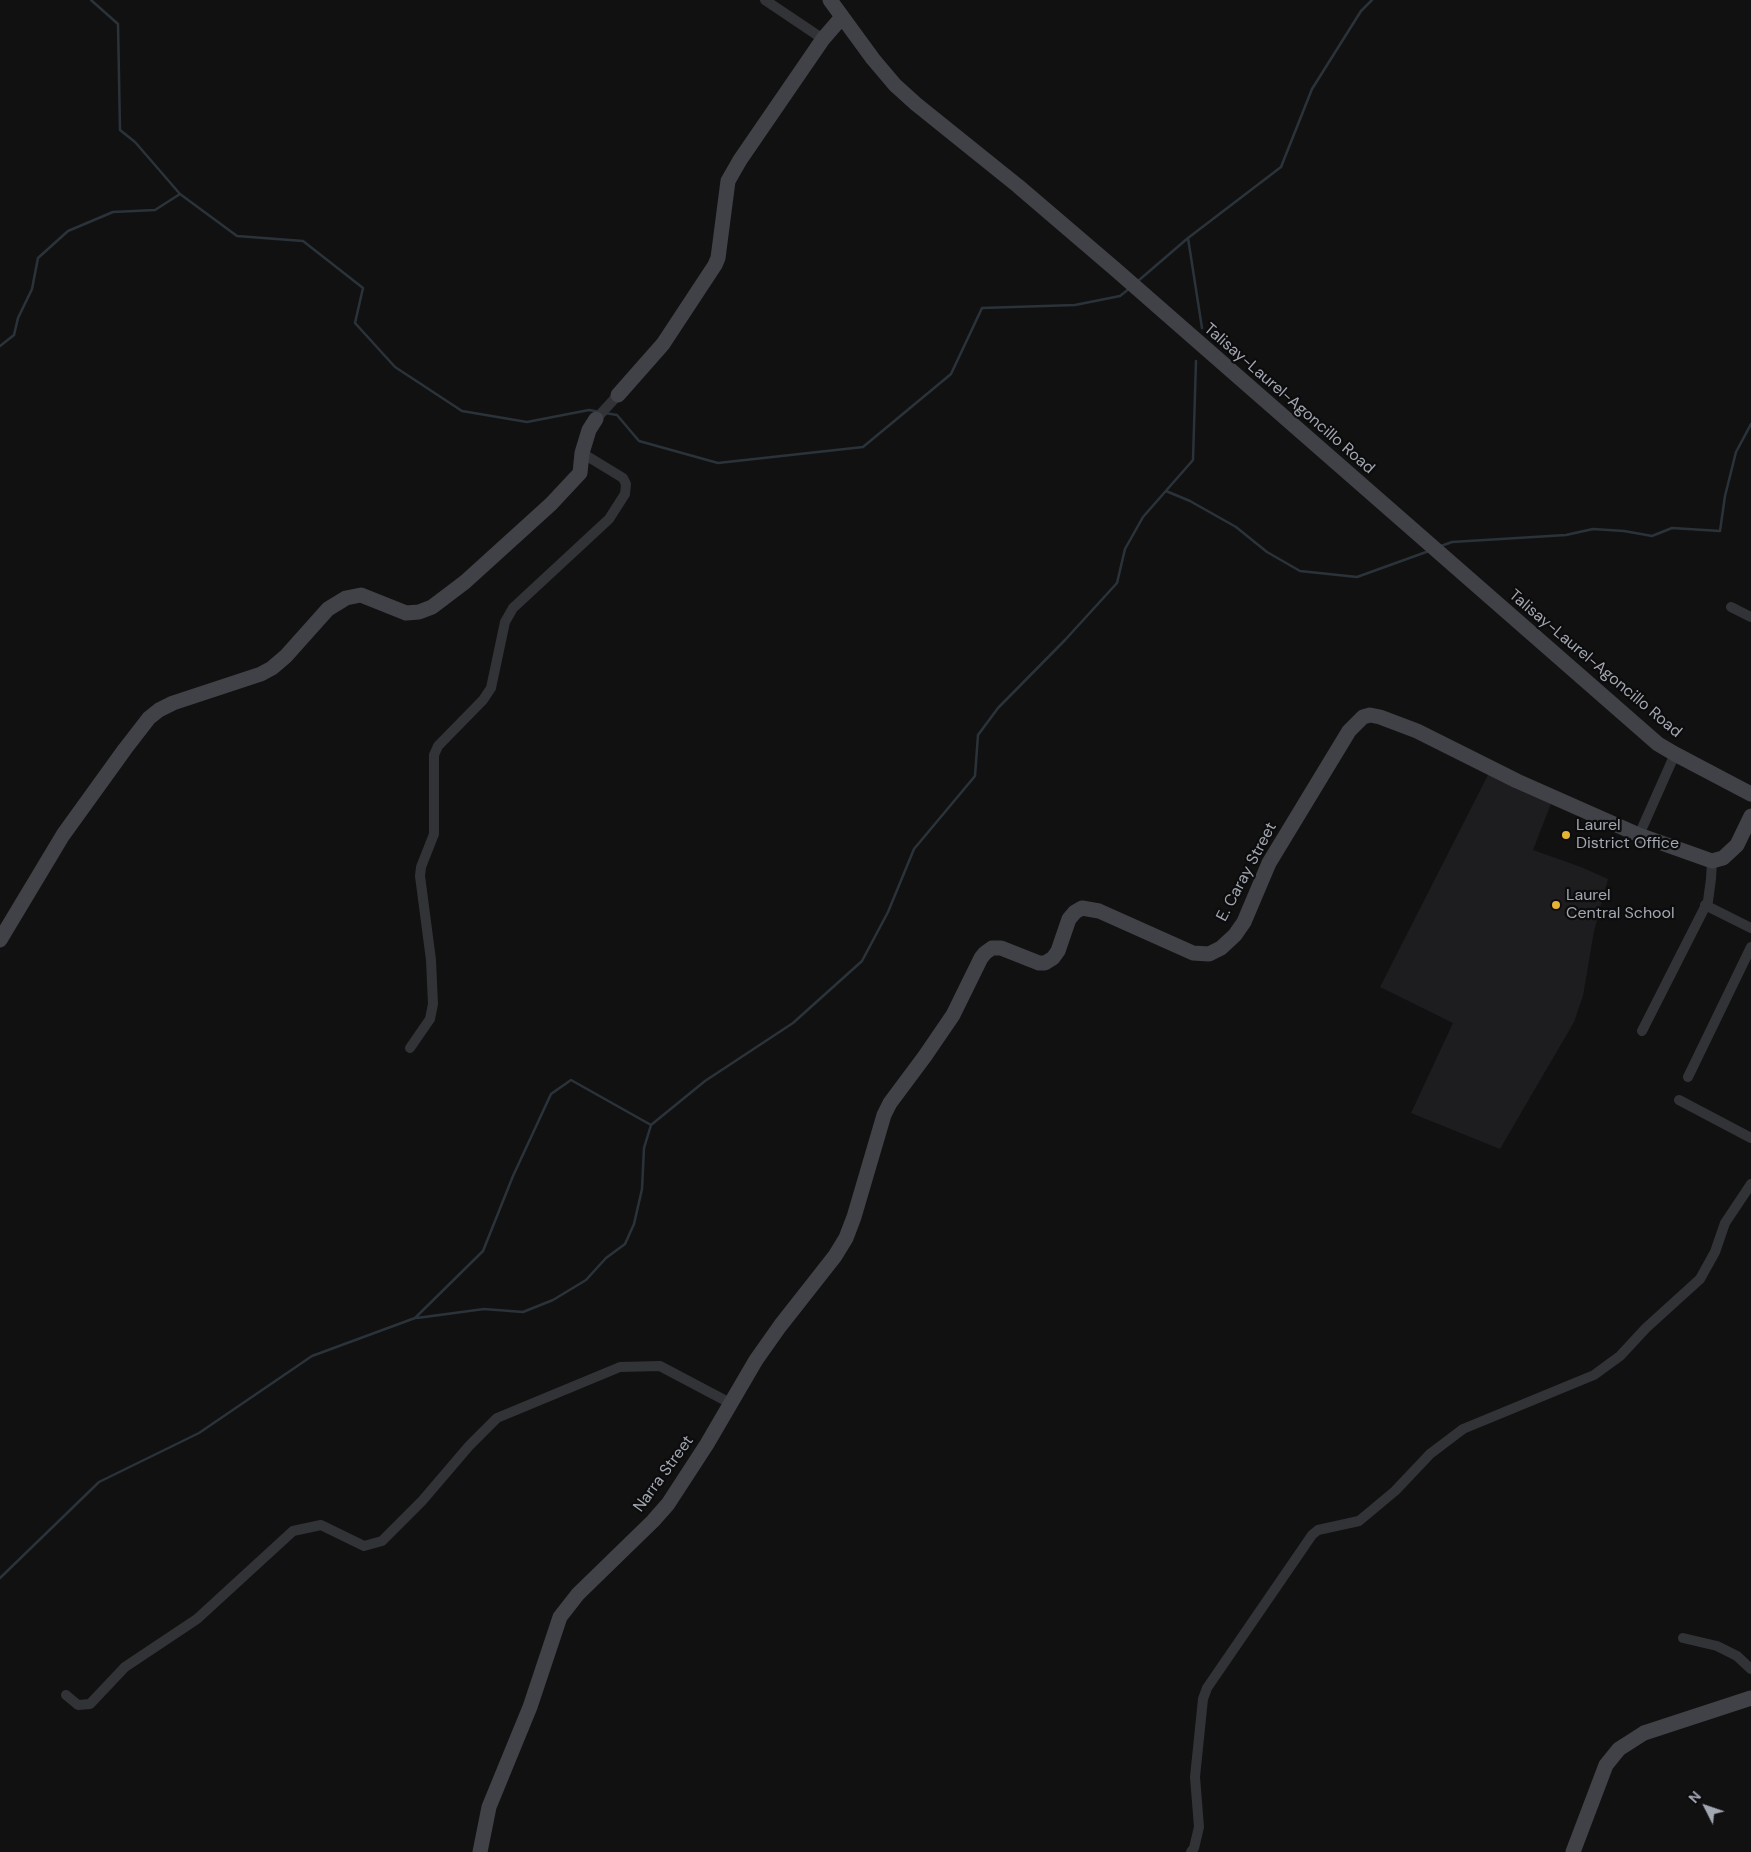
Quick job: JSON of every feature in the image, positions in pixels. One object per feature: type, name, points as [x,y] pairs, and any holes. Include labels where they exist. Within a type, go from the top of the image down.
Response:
[{"type":"street","points":[[765,0],[822,39]]},
{"type":"street","name":"Talisay-Laurel-Agoncillo Road","points":[[830,0],[879,66],[916,104],[1018,186],[1116,269],[1658,744],[1751,794]]},
{"type":"street","points":[[0,940],[63,835],[124,749],[149,718],[159,710],[173,704],[261,674],[272,668],[286,656],[328,609],[346,598],[361,595],[406,613],[418,612],[432,607],[465,582],[551,504],[580,474],[582,453],[589,430],[596,419],[664,344],[715,265],[718,258],[728,182],[740,160],[822,39],[842,17]]},
{"type":"street","points":[[410,1048],[430,1019],[433,1004],[431,960],[420,876],[421,867],[434,834],[434,755],[438,746],[483,700],[490,688],[505,622],[512,608],[609,520],[625,494],[626,484],[623,478],[582,453]]},
{"type":"street","points":[[1731,607],[1751,617]]},
{"type":"street","name":"E. Caray Street","points":[[884,1115],[898,1090],[925,1056],[953,1015],[981,958],[992,948],[1000,948],[1039,963],[1045,963],[1053,958],[1058,951],[1070,919],[1075,912],[1082,908],[1099,911],[1193,953],[1209,954],[1221,948],[1235,935],[1244,922],[1268,863],[1350,730],[1363,717],[1370,715],[1380,717],[1417,731],[1517,781],[1639,835]]},
{"type":"street","points":[[1675,754],[1639,835],[1712,861],[1723,858],[1736,845],[1751,816]]},
{"type":"street","points":[[1642,1031],[1706,905],[1712,861]]},
{"type":"street","points":[[1706,905],[1751,928]]},
{"type":"street","points":[[1688,1078],[1751,947]]},
{"type":"street","points":[[1679,1100],[1751,1138]]},
{"type":"street","name":"Narra Street","points":[[480,1852],[489,1807],[530,1707],[560,1617],[578,1594],[668,1504],[707,1444],[756,1360],[835,1256],[846,1238],[854,1218],[884,1115]]},
{"type":"street","points":[[1191,1852],[1194,1848],[1199,1827],[1196,1777],[1202,1699],[1207,1688],[1312,1535],[1318,1530],[1359,1521],[1395,1491],[1430,1454],[1463,1429],[1594,1374],[1620,1356],[1646,1328],[1700,1279],[1715,1252],[1725,1223],[1751,1184]]},
{"type":"street","points":[[66,1695],[78,1705],[90,1704],[126,1667],[197,1619],[293,1531],[320,1524],[364,1546],[382,1541],[422,1502],[469,1446],[497,1418],[620,1367],[660,1366],[730,1403]]},
{"type":"street","points":[[1683,1638],[1717,1646],[1736,1656],[1751,1668]]},
{"type":"street","points":[[1573,1852],[1606,1765],[1619,1749],[1644,1733],[1751,1698]]},
{"type":"shaded area","points":[[1490,771],[1552,801],[1533,850],[1608,879],[1594,931],[1583,996],[1574,1022],[1500,1149],[1411,1113],[1453,1023],[1380,987]]},
{"type":"waterway","points":[[91,0],[118,24],[120,130],[135,142],[180,194],[237,236],[303,241],[363,288],[355,323],[395,367],[462,411],[527,422],[589,410],[600,412]]},
{"type":"waterway","points":[[1138,281],[1188,238],[1281,167],[1312,89],[1361,11],[1372,0]]},
{"type":"waterway","points":[[0,346],[14,335],[18,318],[32,289],[38,258],[68,231],[113,212],[155,210],[180,194]]},
{"type":"waterway","points":[[1188,238],[1202,328]]},
{"type":"waterway","points":[[605,413],[617,415],[639,441],[718,463],[863,447],[951,374],[982,308],[1075,305],[1120,296],[1130,288]]},
{"type":"waterway","points":[[0,1578],[99,1482],[199,1433],[312,1356],[415,1318],[483,1251],[513,1176],[551,1094],[571,1080],[651,1125],[705,1081],[793,1023],[862,961],[888,912],[914,849],[975,776],[978,735],[998,708],[1065,640],[1117,583],[1125,549],[1143,517],[1193,460],[1196,361]]},
{"type":"waterway","points":[[1441,546],[1452,542],[1566,535],[1593,529],[1624,531],[1652,536],[1672,528],[1720,531],[1725,496],[1736,452],[1751,424]]},
{"type":"waterway","points":[[1166,491],[1190,501],[1236,527],[1267,552],[1300,571],[1357,577],[1429,551]]},
{"type":"waterway","points":[[417,1318],[484,1309],[523,1312],[553,1300],[586,1280],[606,1258],[625,1244],[634,1224],[642,1189],[644,1148],[651,1125]]},
{"type":"place","name":"Laurel District Office","points":[[1566,835]]},
{"type":"place","name":"Laurel Central School","points":[[1556,905]]}]
